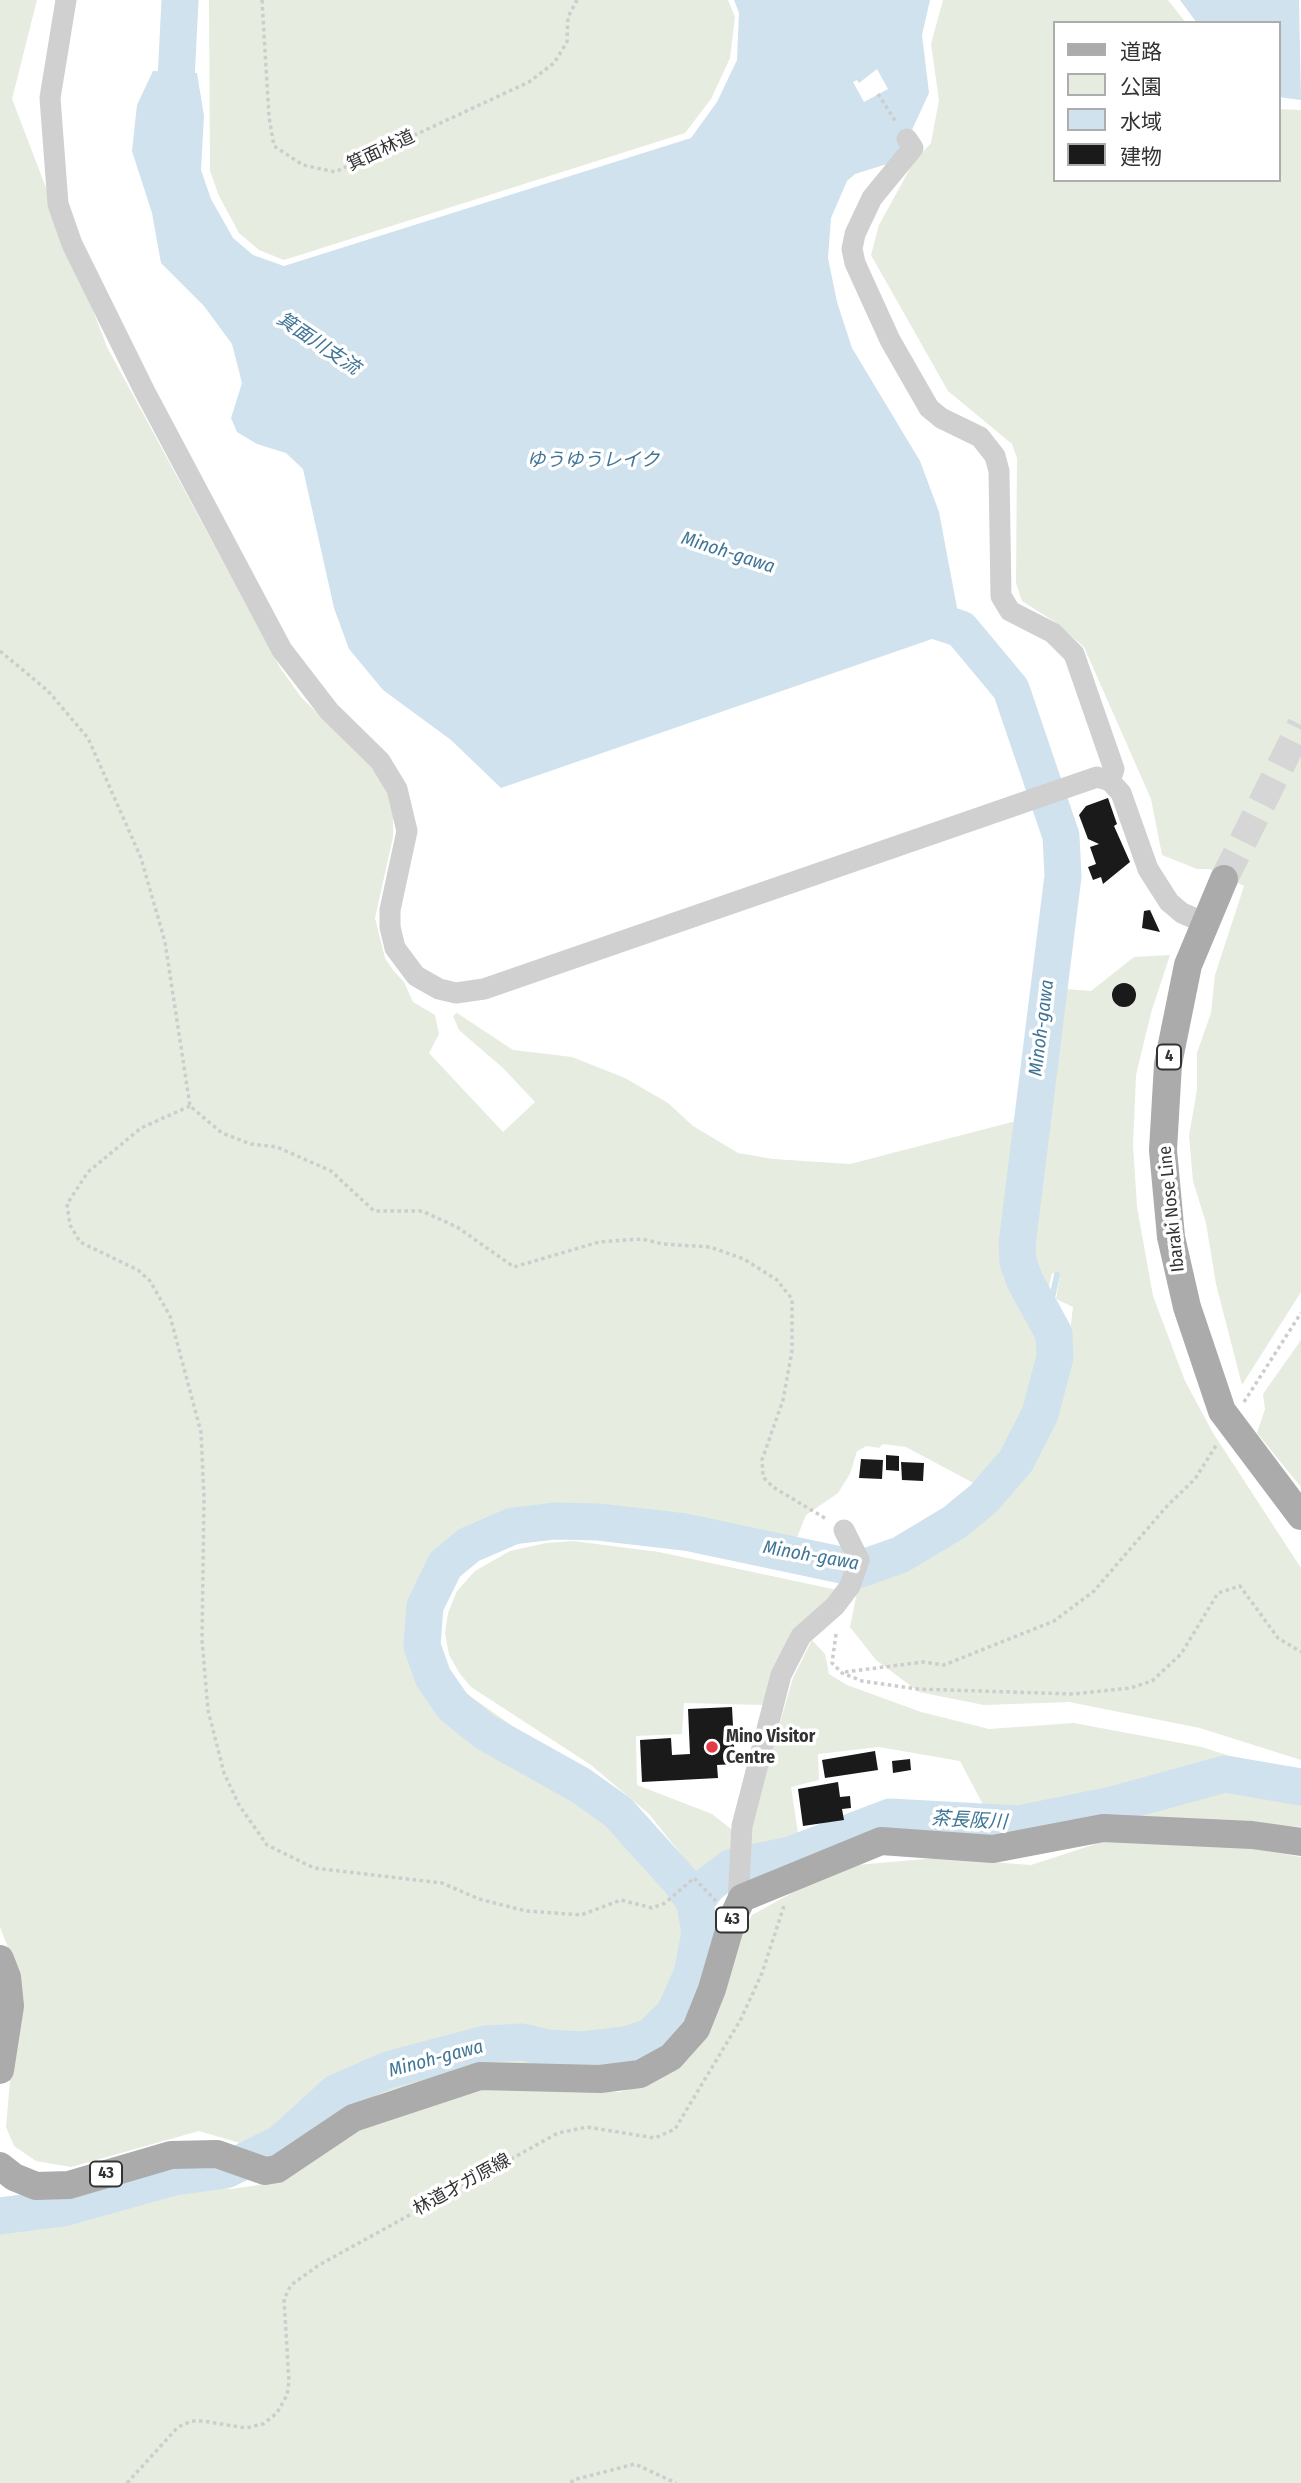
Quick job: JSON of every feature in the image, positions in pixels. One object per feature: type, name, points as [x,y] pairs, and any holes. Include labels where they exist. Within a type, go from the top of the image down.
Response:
[{"type":"main road","name":"Ibaraki Nose Line","points":[[1224,879],[1203,928],[1180,999],[1168,1064],[1163,1150],[1171,1237],[1187,1307],[1222,1411],[1301,1516]]},
{"type":"main road","name":"43","points":[[0,2166],[14,2177],[36,2186],[69,2185],[171,2155],[217,2154],[265,2171],[277,2169],[353,2118],[480,2076],[631,2076],[657,2066],[687,2042],[700,2021],[738,1903],[751,1892],[881,1841],[993,1849],[1103,1828],[1252,1835],[1301,1842]]},
{"type":"main road","points":[[0,1959],[6,1977],[10,2006],[0,2070]]},
{"type":"street","points":[[66,0],[50,98],[58,204],[72,244],[145,392],[291,665],[329,711],[380,761],[397,789],[407,831],[390,910],[391,932],[405,965],[422,980],[439,989],[461,994],[484,989],[1091,777],[1110,781],[1121,793],[1149,869],[1160,889],[1182,913],[1203,928]]},
{"type":"street","points":[[907,139],[913,148],[872,198],[855,234],[852,249],[855,263],[890,340],[929,408],[941,418],[980,437],[995,456],[999,471],[1001,596],[1010,611],[1053,633],[1074,654],[1114,769],[1110,781]]},
{"type":"street","points":[[738,1903],[738,1864],[751,1787],[785,1664],[801,1636],[835,1606],[850,1586],[859,1560],[844,1530]]},
{"type":"path","name":"箕面林道","points":[[262,0],[269,117],[274,146],[303,165],[335,172],[529,82],[554,63],[568,42],[568,17],[577,0]]},
{"type":"path","points":[[878,94],[907,139]]},
{"type":"path","points":[[0,651],[48,691],[88,738],[141,858],[165,942],[190,1106],[222,1133],[251,1144],[277,1147],[331,1171],[374,1211],[422,1212],[457,1227],[514,1267],[599,1242],[642,1238],[663,1244],[710,1247],[744,1259],[777,1280],[792,1299],[792,1351],[783,1399],[762,1460],[763,1477],[773,1487],[844,1530]]},
{"type":"path","points":[[190,1106],[141,1128],[88,1172],[67,1204],[70,1225],[80,1242],[138,1270],[150,1281],[170,1315],[201,1432],[204,1498],[202,1640],[208,1710],[224,1773],[239,1805],[267,1846],[314,1868],[442,1883],[479,1899],[526,1911],[580,1915],[621,1900],[652,1908],[677,1893],[694,1878],[709,1895]]},
{"type":"path","points":[[1167,1506],[1094,1591],[1054,1621],[944,1665],[923,1662],[842,1673],[862,1681],[917,1689],[1073,1694],[1130,1688],[1152,1681],[1181,1654],[1218,1593],[1240,1586],[1278,1638],[1301,1652]]},
{"type":"path","name":"林道才ガ原線","points":[[127,2483],[178,2427],[191,2421],[203,2421],[247,2428],[263,2424],[277,2413],[287,2395],[289,2382],[284,2299],[295,2281],[319,2265],[566,2130],[596,2127],[655,2138],[675,2129],[741,2019],[762,1973],[796,1875]]},
{"type":"path","points":[[571,2483],[573,2480],[635,2464],[676,2483]]},
{"type":"green space","points":[[0,0],[37,0],[12,99],[107,347],[281,669],[301,697],[371,766],[387,790],[393,816],[393,837],[375,918],[385,958],[404,982],[413,1002],[435,1015],[439,1034],[429,1053],[503,1132],[535,1102],[503,1068],[459,1030],[453,1016],[457,1013],[513,1050],[572,1057],[625,1078],[668,1103],[693,1126],[738,1153],[773,1159],[850,1164],[1016,1121],[1004,1233],[1005,1259],[1015,1293],[1034,1328],[1040,1346],[1037,1377],[1028,1409],[1006,1456],[979,1486],[906,1447],[883,1444],[879,1448],[867,1446],[857,1451],[850,1474],[838,1493],[806,1515],[786,1565],[628,1533],[558,1529],[492,1543],[469,1556],[445,1585],[436,1606],[433,1631],[435,1653],[450,1682],[612,1796],[657,1840],[706,1899],[711,1923],[707,1966],[684,2021],[667,2043],[645,2058],[624,2065],[470,2067],[376,2095],[250,2146],[199,2131],[71,2167],[36,2161],[14,2146],[6,2127],[19,1976],[0,1927]]},
{"type":"green space","points":[[209,0],[728,0],[735,17],[730,58],[711,99],[685,133],[284,260],[259,250],[239,233],[219,196],[210,171]]},
{"type":"green space","points":[[943,0],[1168,0],[1184,21],[1052,21],[1052,182],[1280,182],[1280,109],[1301,110],[1301,1292],[1242,1385],[1216,1284],[1206,1223],[1193,1181],[1189,1136],[1197,1090],[1197,1053],[1211,1013],[1215,975],[1244,886],[1210,869],[1197,869],[1162,855],[1151,799],[1084,647],[1055,622],[1022,601],[1016,583],[1017,458],[1012,444],[948,391],[871,255],[879,225],[913,163],[931,143],[939,100],[931,44]]},
{"type":"green space","points":[[1170,955],[1151,1013],[1136,1075],[1133,1145],[1137,1207],[1153,1296],[1185,1381],[1213,1433],[1301,1568],[1301,1760],[1200,1728],[1069,1702],[984,1705],[919,1692],[876,1660],[850,1627],[860,1577],[918,1559],[984,1517],[1017,1476],[1052,1419],[1064,1383],[1073,1307],[1056,1299],[1060,1276],[1052,1273],[1047,1295],[1039,1281],[1030,1251],[1030,1228],[1050,1068],[1055,1066],[1065,989],[1091,991],[1134,957]]},
{"type":"green space","points":[[1301,1340],[1301,1487],[1257,1433],[1265,1409],[1263,1394]]},
{"type":"green space","points":[[573,1541],[659,1552],[837,1590],[765,1705],[684,1703],[682,1734],[636,1736],[637,1785],[712,1814],[735,1832],[734,1875],[711,1892],[649,1814],[591,1765],[471,1687],[449,1655],[445,1633],[448,1613],[457,1591],[475,1571],[510,1551],[546,1543]]},
{"type":"green space","points":[[812,1640],[825,1654],[829,1674],[847,1685],[921,1712],[989,1729],[1074,1723],[1202,1747],[1301,1779],[1301,1827],[1202,1819],[1089,1816],[999,1835],[960,1761],[879,1747],[818,1754],[819,1780],[791,1787],[799,1840],[871,1813],[880,1829],[794,1864],[745,1874],[747,1835],[793,1678]]},
{"type":"green space","points":[[1202,1840],[1301,1857],[1301,2483],[0,2483],[0,2232],[41,2225],[183,2186],[231,2189],[271,2183],[305,2167],[360,2128],[475,2091],[489,2088],[620,2092],[652,2083],[688,2059],[705,2039],[737,1945],[752,1915],[808,1884],[857,1865],[936,1858],[1031,1865],[1102,1842]]},
{"type":"water","name":"ゆうゆうレイク","points":[[734,0],[930,0],[922,35],[929,93],[911,132],[890,163],[855,174],[847,181],[831,218],[828,258],[837,302],[852,348],[920,461],[939,512],[961,629],[501,788],[451,740],[383,690],[349,649],[334,608],[303,469],[286,453],[257,444],[237,432],[231,418],[242,383],[232,344],[204,306],[161,263],[152,213],[132,151],[137,105],[153,71],[197,73],[204,116],[201,170],[211,199],[233,238],[253,255],[284,266],[691,138],[717,102],[737,60],[739,13]]},
{"type":"water","points":[[1180,0],[1299,0],[1301,100],[1280,97],[1280,21],[1196,21]]},
{"type":"pier","points":[[877,69],[888,89],[864,102],[853,82],[857,80],[859,83]]},
{"type":"building","points":[[1108,798],[1117,824],[1114,826],[1130,862],[1103,884],[1101,877],[1093,880],[1088,867],[1096,864],[1090,847],[1099,844],[1088,839],[1079,815],[1086,806]]},
{"type":"building","points":[[1150,910],[1160,932],[1142,928],[1144,911]]},
{"type":"building","points":[[1124,983],[1132,987],[1136,995],[1132,1003],[1124,1007],[1116,1003],[1112,995],[1116,987]]},
{"type":"building","points":[[886,1455],[899,1456],[899,1471],[886,1470]]},
{"type":"building","points":[[861,1459],[883,1460],[882,1479],[859,1478]]},
{"type":"building","points":[[901,1462],[924,1463],[923,1481],[902,1480]]},
{"type":"building","name":"Mino Visitor Centre","points":[[732,1707],[735,1764],[717,1765],[718,1778],[642,1782],[640,1740],[671,1738],[672,1755],[690,1754],[688,1709]]},
{"type":"building","points":[[875,1751],[878,1770],[825,1778],[822,1760]]},
{"type":"building","points":[[910,1759],[911,1770],[893,1773],[892,1761]]},
{"type":"building","points":[[838,1782],[840,1797],[850,1796],[851,1808],[842,1809],[844,1820],[803,1826],[798,1789]]},
{"type":"waterway","name":"箕面川支流","points":[[174,121],[180,0]]},
{"type":"waterway","name":"Minoh-gawa","points":[[0,2216],[63,2208],[174,2177],[226,2170],[281,2143],[336,2093],[388,2070],[486,2044],[522,2042],[547,2048],[582,2050],[625,2045],[650,2037],[674,2014],[692,1974],[700,1933],[695,1903],[681,1882],[618,1812],[580,1785],[485,1732],[453,1706],[433,1677],[422,1646],[425,1606],[445,1565],[469,1545],[513,1526],[555,1521],[598,1522],[685,1532],[860,1569],[900,1555],[955,1522],[984,1498],[1016,1461],[1040,1414],[1055,1357],[1054,1334],[1025,1281],[1018,1262],[1017,1245],[1063,876],[1061,836],[1011,689],[961,629],[912,613]]},
{"type":"waterway","points":[[1048,1317],[1057,1275]]},
{"type":"waterway","name":"茶長阪川","points":[[695,1903],[708,1885],[732,1867],[790,1855],[890,1817],[1019,1824],[1108,1806],[1225,1774],[1301,1787]]},
{"type":"tunnel","points":[[1224,879],[1301,725]]},
{"type":"place","name":"Mino Visitor Centre","points":[[712,1747]]}]
